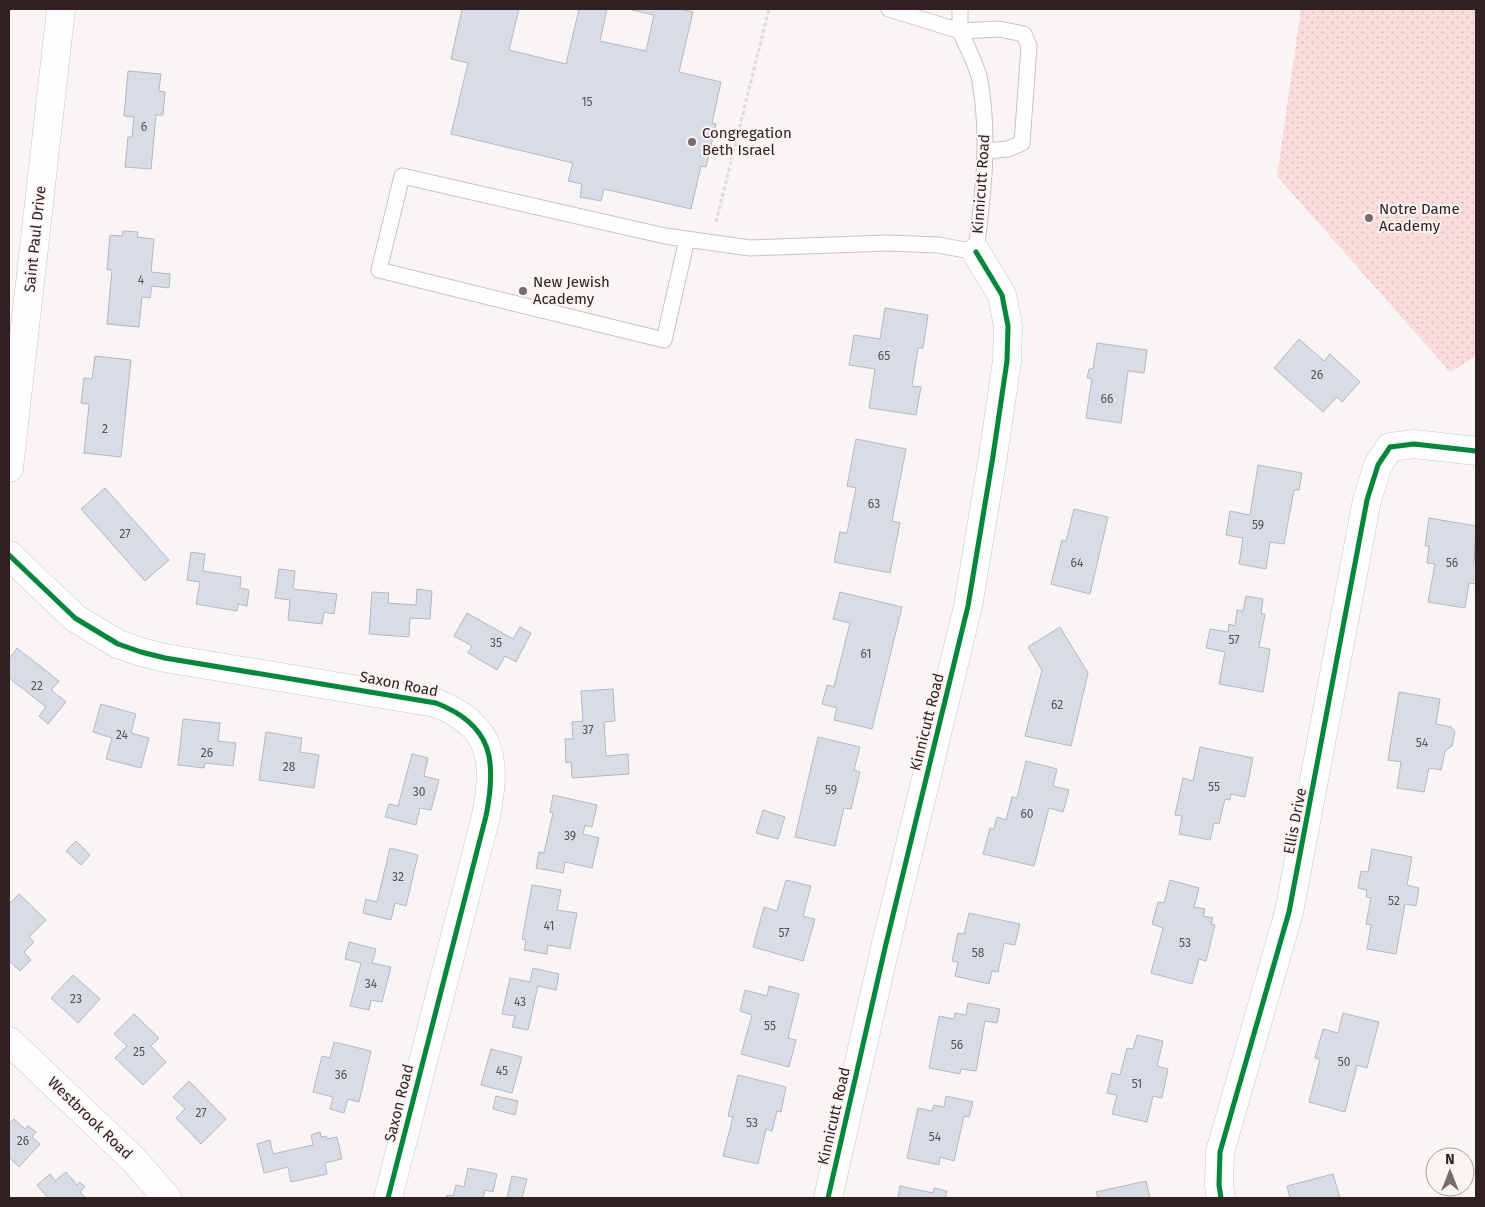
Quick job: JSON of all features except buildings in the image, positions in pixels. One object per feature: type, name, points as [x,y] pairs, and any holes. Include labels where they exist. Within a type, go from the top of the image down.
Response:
[{"type":"street","name":"Saint Paul Drive","points":[[9,468],[61,9]]},
{"type":"street","name":"Kinnicutt Road","points":[[828,1198],[885,948],[968,606],[994,446],[1007,361],[1008,326],[1002,295],[976,252]]},
{"type":"street","name":"Ellis Drive","points":[[1221,1198],[1219,1185],[1220,1152],[1289,912],[1367,500],[1378,465],[1390,447],[1414,444],[1476,451]]},
{"type":"street","name":"Saxon Road","points":[[9,555],[75,618],[118,644],[165,658],[436,703],[454,710],[472,722],[484,740],[490,758],[492,777],[486,816],[388,1198]]},
{"type":"street","name":"Westbrook Road","points":[[9,1041],[134,1160],[167,1198]]},
{"type":"lane","points":[[889,9],[960,31],[999,30],[1024,34],[1029,46],[1022,143],[1008,149],[985,151]]},
{"type":"lane","points":[[960,9],[960,31]]},
{"type":"lane","name":"Kinnicutt Road","points":[[960,31],[979,79],[985,135],[984,188],[976,252]]},
{"type":"lane","points":[[687,239],[664,340],[379,270],[402,176],[527,206],[687,239],[750,248],[888,243],[938,245],[976,252]]},
{"type":"path","points":[[711,242],[769,9]]},
{"type":"shaded area","name":"Notre Dame Academy","points":[[1301,9],[1476,9],[1476,356],[1450,372],[1277,176]]},
{"type":"cycle path","points":[[828,1198],[885,948],[968,606],[993,456],[1007,361],[1008,326],[1002,295],[976,252]]},
{"type":"cycle path","points":[[1221,1198],[1219,1185],[1220,1152],[1289,912],[1367,500],[1378,465],[1390,447],[1414,444],[1476,451]]},
{"type":"cycle path","points":[[9,555],[75,618],[118,644],[165,658],[436,703],[455,712],[469,722],[480,734],[487,747],[490,762],[491,778],[486,816],[388,1198]]},
{"type":"place","name":"Congregation Beth Israel","points":[[692,142]]},
{"type":"place","name":"Notre Dame Academy","points":[[1369,218]]},
{"type":"place","name":"New Jewish Academy","points":[[523,291]]}]
